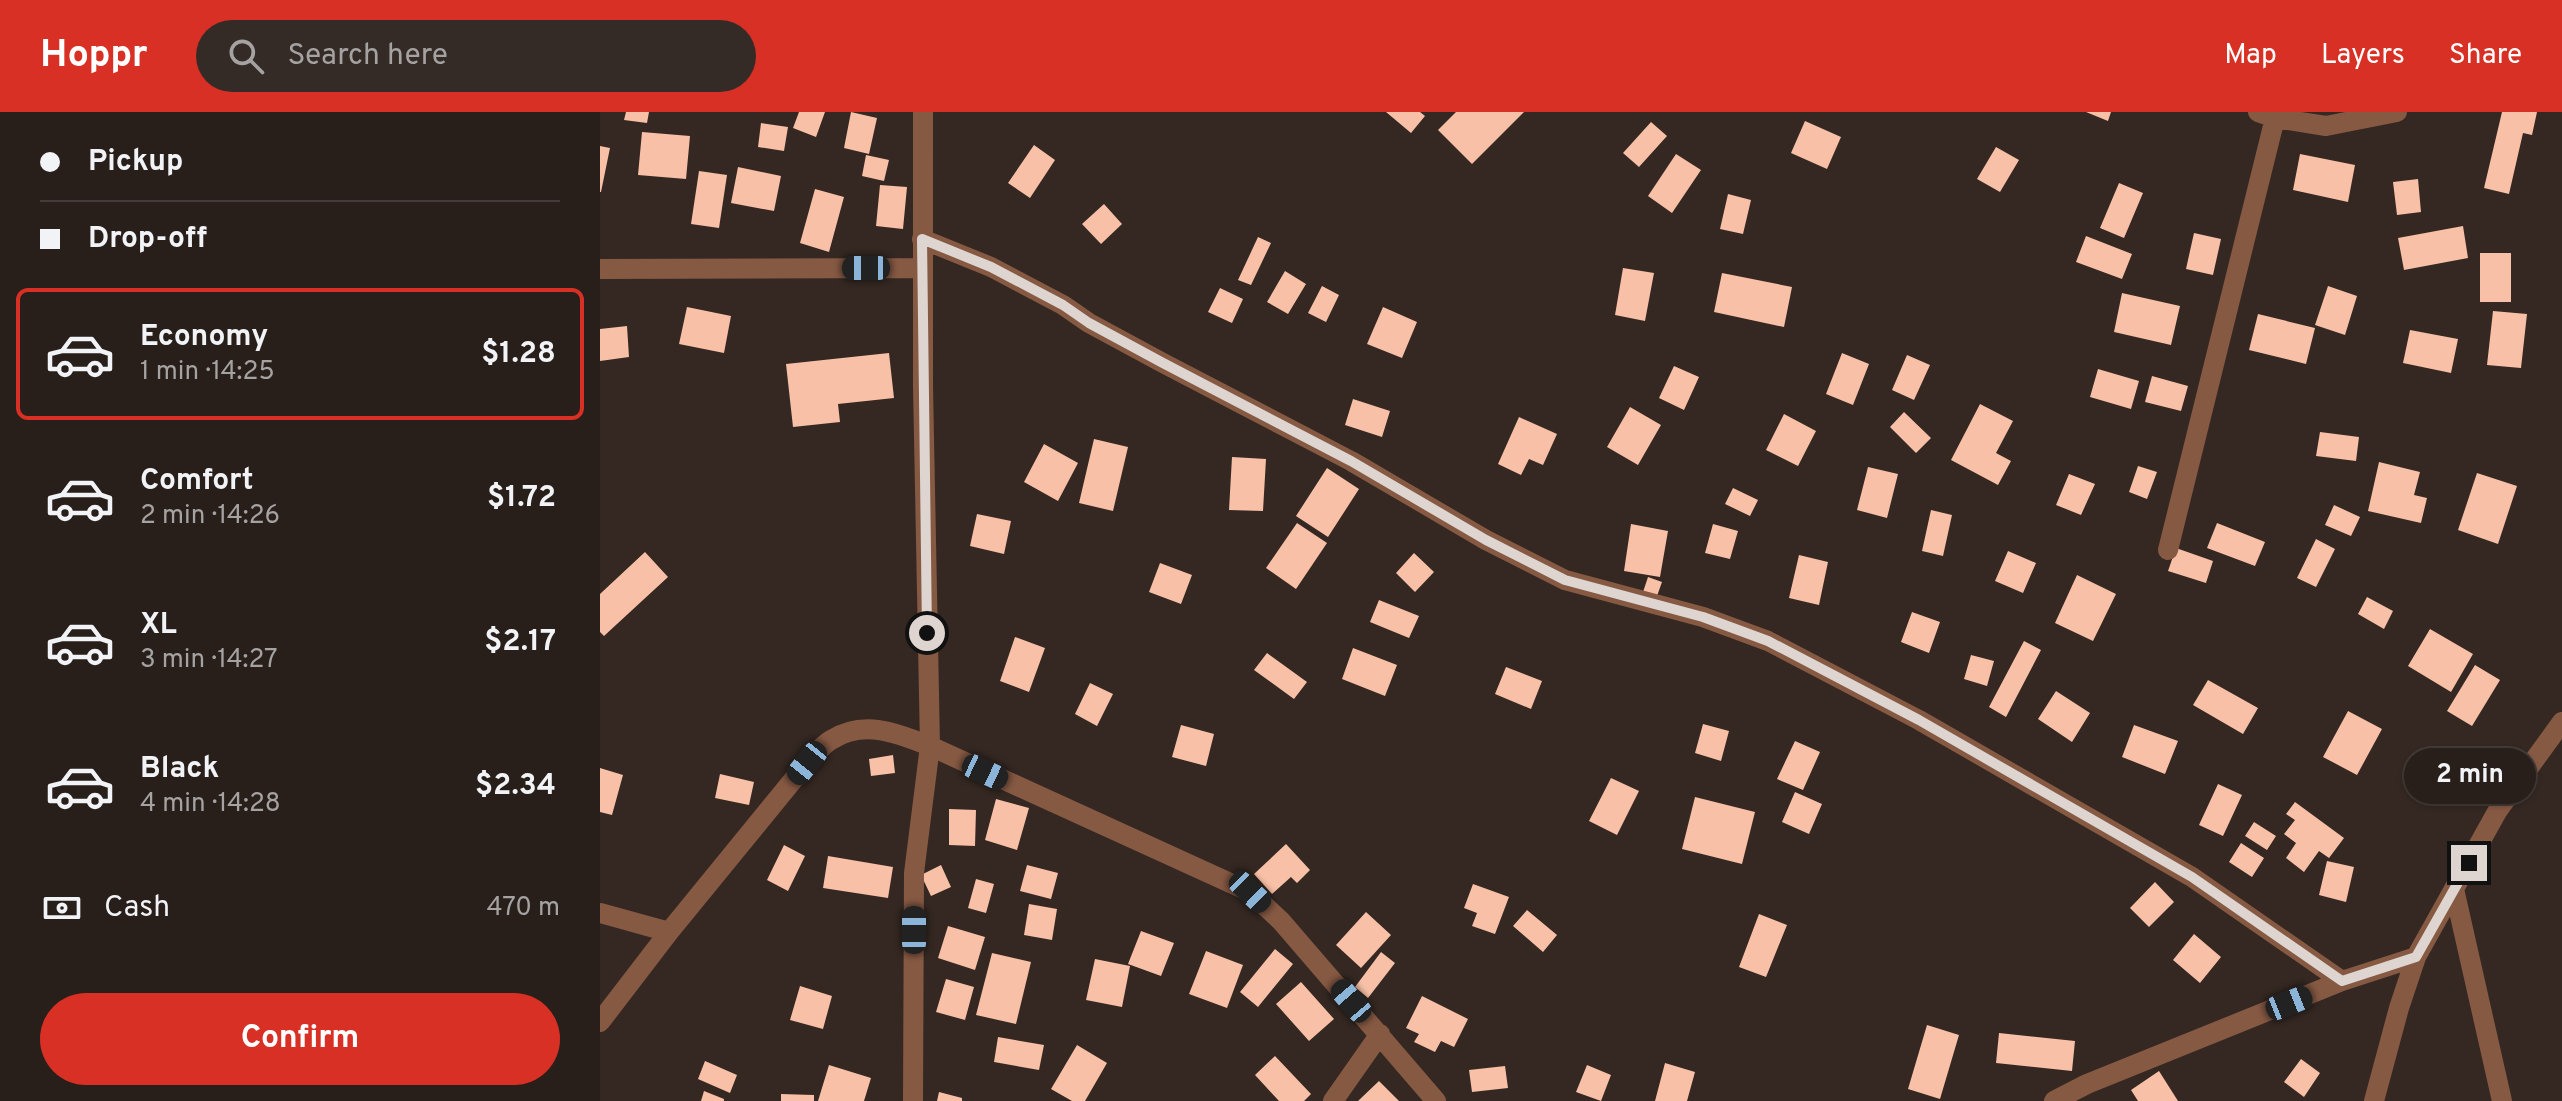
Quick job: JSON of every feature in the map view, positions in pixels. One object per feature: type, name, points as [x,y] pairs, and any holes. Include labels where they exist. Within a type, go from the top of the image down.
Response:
[{"type":"street","points":[[913,1101],[914,873],[930,746],[922,239],[923,112]]},
{"type":"street","points":[[2168,550],[2267,115],[2326,126],[2397,112]]},
{"type":"street","points":[[922,239],[991,267],[1051,298],[1089,323],[1351,461],[1486,540],[1565,580],[1703,617],[1768,641],[1919,720],[2192,877],[2342,981]]},
{"type":"street","points":[[600,269],[923,268]]},
{"type":"street","points":[[2374,1101],[2416,957],[2498,810],[2562,722]]},
{"type":"street","points":[[600,1022],[807,763],[830,740],[862,728],[893,731],[930,746],[1250,892],[1281,921],[1436,1101]]},
{"type":"street","points":[[2454,889],[2502,1101]]},
{"type":"street","points":[[600,913],[669,932]]},
{"type":"street","points":[[2054,1101],[2087,1084],[2342,981],[2416,957]]},
{"type":"street","points":[[1333,1101],[1380,1034]]},
{"type":"building","points":[[626,112],[649,112],[647,123],[624,120]]},
{"type":"building","points":[[799,112],[825,112],[816,137],[793,128]]},
{"type":"building","points":[[851,112],[877,118],[869,154],[844,148]]},
{"type":"building","points":[[1386,112],[1420,112],[1425,116],[1411,133]]},
{"type":"building","points":[[1456,112],[1524,112],[1472,164],[1438,130]]},
{"type":"building","points":[[2086,112],[2111,112],[2108,121]]},
{"type":"building","points":[[2502,112],[2537,112],[2532,135],[2523,133],[2509,194],[2484,188]]},
{"type":"building","points":[[1805,121],[1841,137],[1827,169],[1791,153]]},
{"type":"building","points":[[1651,122],[1667,136],[1639,167],[1623,153]]},
{"type":"building","points":[[761,123],[788,127],[784,151],[758,147]]},
{"type":"building","points":[[642,132],[690,136],[686,179],[638,175]]},
{"type":"building","points":[[1034,145],[1055,160],[1030,198],[1008,183]]},
{"type":"building","points":[[600,146],[610,148],[601,192],[600,192]]},
{"type":"building","points":[[1996,147],[2019,160],[2000,192],[1977,179]]},
{"type":"building","points":[[1676,154],[1701,170],[1672,213],[1648,196]]},
{"type":"building","points":[[2300,154],[2355,165],[2348,202],[2293,190]]},
{"type":"building","points":[[866,155],[889,160],[884,181],[862,176]]},
{"type":"building","points":[[738,167],[781,176],[774,211],[731,203]]},
{"type":"building","points":[[699,171],[727,175],[719,228],[691,224]]},
{"type":"building","points":[[2418,179],[2421,212],[2397,215],[2393,182]]},
{"type":"building","points":[[2119,183],[2143,193],[2124,238],[2100,228]]},
{"type":"building","points":[[880,185],[907,187],[903,229],[876,226]]},
{"type":"building","points":[[815,189],[844,197],[829,252],[800,243]]},
{"type":"building","points":[[1728,194],[1751,200],[1743,234],[1720,229]]},
{"type":"building","points":[[1104,204],[1122,224],[1101,244],[1082,224]]},
{"type":"building","points":[[2463,226],[2468,258],[2404,270],[2398,238]]},
{"type":"building","points":[[2194,233],[2221,239],[2213,275],[2186,269]]},
{"type":"building","points":[[2086,236],[2132,254],[2122,279],[2076,262]]},
{"type":"building","points":[[1258,237],[1271,243],[1251,285],[1238,280]]},
{"type":"building","points":[[2480,253],[2511,253],[2511,302],[2480,302]]},
{"type":"building","points":[[1623,268],[1654,273],[1645,321],[1615,315]]},
{"type":"building","points":[[1285,271],[1306,284],[1288,314],[1267,302]]},
{"type":"building","points":[[1722,273],[1792,287],[1784,327],[1714,312]]},
{"type":"building","points":[[1322,286],[1339,295],[1326,322],[1308,313]]},
{"type":"building","points":[[2328,286],[2357,296],[2345,335],[2315,325]]},
{"type":"building","points":[[1220,288],[1243,299],[1232,323],[1208,312]]},
{"type":"building","points":[[2122,293],[2180,306],[2171,345],[2114,332]]},
{"type":"building","points":[[687,307],[731,316],[724,353],[679,344]]},
{"type":"building","points":[[1383,307],[1417,322],[1402,358],[1367,344]]},
{"type":"building","points":[[2493,311],[2527,314],[2521,368],[2487,365]]},
{"type":"building","points":[[2258,314],[2315,328],[2306,364],[2249,350]]},
{"type":"building","points":[[627,326],[629,357],[600,361],[600,329]]},
{"type":"building","points":[[2410,330],[2458,339],[2451,373],[2403,363]]},
{"type":"building","points":[[889,353],[894,398],[838,404],[840,422],[793,427],[786,364]]},
{"type":"building","points":[[1842,353],[1869,364],[1853,405],[1826,394]]},
{"type":"building","points":[[1907,355],[1930,365],[1914,400],[1892,390]]},
{"type":"building","points":[[1674,366],[1699,377],[1684,410],[1659,398]]},
{"type":"building","points":[[2098,369],[2139,381],[2131,409],[2090,397]]},
{"type":"building","points":[[2152,376],[2188,386],[2181,411],[2145,402]]},
{"type":"building","points":[[1353,399],[1390,411],[1382,437],[1345,425]]},
{"type":"building","points":[[1980,404],[2013,421],[1996,453],[2011,461],[1998,485],[1951,460]]},
{"type":"building","points":[[1630,407],[1661,425],[1638,465],[1607,447]]},
{"type":"building","points":[[1904,412],[1931,438],[1916,453],[1890,427]]},
{"type":"building","points":[[1784,414],[1816,431],[1798,466],[1766,450]]},
{"type":"building","points":[[1519,417],[1557,434],[1543,465],[1529,459],[1521,475],[1498,464]]},
{"type":"building","points":[[2320,432],[2359,437],[2356,461],[2316,456]]},
{"type":"building","points":[[1094,439],[1128,447],[1113,511],[1079,503]]},
{"type":"building","points":[[1044,444],[1078,463],[1058,501],[1024,482]]},
{"type":"building","points":[[1232,457],[1266,459],[1263,511],[1229,510]]},
{"type":"building","points":[[2379,462],[2420,472],[2414,495],[2427,498],[2421,523],[2368,511]]},
{"type":"building","points":[[2138,466],[2157,472],[2147,499],[2129,492]]},
{"type":"building","points":[[1868,467],[1898,474],[1887,518],[1857,510]]},
{"type":"building","points":[[1327,468],[1359,489],[1328,537],[1296,516]]},
{"type":"building","points":[[2477,473],[2517,486],[2498,544],[2458,530]]},
{"type":"building","points":[[2069,474],[2095,484],[2081,515],[2056,505]]},
{"type":"building","points":[[1733,488],[1758,500],[1750,516],[1725,504]]},
{"type":"building","points":[[2334,505],[2360,517],[2351,536],[2325,525]]},
{"type":"building","points":[[1931,510],[1952,515],[1943,556],[1922,551]]},
{"type":"building","points":[[977,514],[1011,521],[1004,554],[970,546]]},
{"type":"building","points":[[1297,523],[1327,543],[1296,589],[1266,568]]},
{"type":"building","points":[[2217,523],[2265,542],[2255,566],[2207,548]]},
{"type":"building","points":[[1631,524],[1668,531],[1660,577],[1624,571]]},
{"type":"building","points":[[1713,524],[1738,531],[1730,559],[1705,553]]},
{"type":"building","points":[[2316,539],[2335,549],[2316,587],[2297,578]]},
{"type":"building","points":[[2176,548],[2213,561],[2206,583],[2168,571]]},
{"type":"building","points":[[2008,551],[2036,563],[2023,593],[1995,581]]},
{"type":"building","points":[[645,552],[668,577],[604,636],[600,632],[600,594]]},
{"type":"building","points":[[1414,553],[1434,572],[1415,592],[1396,573]]},
{"type":"building","points":[[1799,555],[1828,562],[1819,605],[1789,598]]},
{"type":"building","points":[[1160,563],[1192,575],[1181,604],[1149,592]]},
{"type":"building","points":[[2077,575],[2116,594],[2093,641],[2055,623]]},
{"type":"building","points":[[1648,577],[1662,582],[1657,596],[1643,592]]},
{"type":"building","points":[[2367,597],[2393,611],[2384,629],[2358,614]]},
{"type":"building","points":[[1379,600],[1419,616],[1409,638],[1370,622]]},
{"type":"building","points":[[1912,612],[1940,622],[1929,653],[1901,642]]},
{"type":"building","points":[[2430,629],[2473,654],[2451,692],[2408,666]]},
{"type":"building","points":[[1015,637],[1045,648],[1029,692],[1000,681]]},
{"type":"building","points":[[2024,641],[2041,650],[2006,717],[1989,707]]},
{"type":"building","points":[[1353,648],[1397,665],[1385,696],[1342,679]]},
{"type":"building","points":[[1267,653],[1307,682],[1294,699],[1254,670]]},
{"type":"building","points":[[1971,655],[1994,661],[1987,686],[1964,679]]},
{"type":"building","points":[[2475,665],[2500,680],[2472,726],[2447,711]]},
{"type":"building","points":[[1506,667],[1542,681],[1531,709],[1495,694]]},
{"type":"building","points":[[2208,680],[2258,708],[2243,734],[2193,705]]},
{"type":"building","points":[[1090,683],[1113,694],[1097,726],[1075,714]]},
{"type":"building","points":[[2056,691],[2090,713],[2072,742],[2038,719]]},
{"type":"building","points":[[2348,711],[2382,729],[2357,775],[2323,757]]},
{"type":"building","points":[[1703,724],[1729,731],[1721,761],[1695,753]]},
{"type":"building","points":[[1181,725],[1214,734],[1206,766],[1172,757]]},
{"type":"building","points":[[2134,725],[2178,741],[2165,774],[2122,757]]},
{"type":"building","points":[[1795,741],[1820,752],[1803,790],[1777,779]]},
{"type":"building","points":[[893,755],[895,773],[871,776],[869,759]]},
{"type":"building","points":[[600,768],[623,775],[612,815],[600,812]]},
{"type":"building","points":[[720,774],[754,782],[749,805],[715,798]]},
{"type":"building","points":[[1611,778],[1639,791],[1617,835],[1589,821]]},
{"type":"building","points":[[2218,784],[2242,795],[2223,836],[2199,825]]},
{"type":"building","points":[[1795,792],[1822,804],[1809,834],[1782,822]]},
{"type":"building","points":[[1695,797],[1755,812],[1742,864],[1682,849]]},
{"type":"building","points":[[996,799],[1029,808],[1017,850],[985,840]]},
{"type":"building","points":[[2295,802],[2344,838],[2329,858],[2319,851],[2304,872],[2286,858],[2296,843],[2284,834],[2295,820],[2286,814]]},
{"type":"building","points":[[949,809],[976,810],[975,846],[949,845]]},
{"type":"building","points":[[2254,822],[2276,836],[2267,850],[2245,836]]},
{"type":"building","points":[[2241,843],[2264,858],[2252,877],[2229,862]]},
{"type":"building","points":[[1286,844],[1310,870],[1297,883],[1291,877],[1272,894],[1254,874]]},
{"type":"building","points":[[784,845],[805,856],[788,891],[767,880]]},
{"type":"building","points":[[828,856],[893,867],[888,898],[823,888]]},
{"type":"building","points":[[2327,861],[2354,867],[2346,902],[2319,895]]},
{"type":"building","points":[[941,865],[951,887],[931,896],[921,875]]},
{"type":"building","points":[[1027,865],[1058,873],[1051,899],[1020,891]]},
{"type":"building","points":[[976,879],[994,884],[986,913],[968,908]]},
{"type":"building","points":[[2155,882],[2174,902],[2149,927],[2130,908]]},
{"type":"building","points":[[1473,884],[1509,897],[1495,934],[1472,926],[1477,913],[1464,908]]},
{"type":"building","points":[[1029,904],[1057,909],[1052,940],[1024,935]]},
{"type":"building","points":[[1527,910],[1557,935],[1543,952],[1513,926]]},
{"type":"building","points":[[1366,912],[1391,935],[1361,968],[1336,945]]},
{"type":"building","points":[[1759,914],[1787,925],[1766,977],[1739,967]]},
{"type":"building","points":[[948,926],[985,937],[975,970],[938,958]]},
{"type":"building","points":[[1141,931],[1174,943],[1161,976],[1128,964]]},
{"type":"building","points":[[2194,934],[2221,957],[2200,983],[2173,960]]},
{"type":"building","points":[[1275,949],[1293,964],[1258,1007],[1240,992]]},
{"type":"building","points":[[1206,951],[1243,965],[1227,1008],[1189,994]]},
{"type":"building","points":[[1381,952],[1395,963],[1368,998],[1355,987]]},
{"type":"building","points":[[992,953],[1031,962],[1016,1024],[976,1015]]},
{"type":"building","points":[[1095,959],[1130,966],[1122,1007],[1086,1000]]},
{"type":"building","points":[[946,979],[974,987],[965,1020],[936,1012]]},
{"type":"building","points":[[1301,982],[1334,1019],[1309,1041],[1276,1004]]},
{"type":"building","points":[[800,986],[832,996],[823,1029],[790,1020]]},
{"type":"building","points":[[1422,996],[1468,1019],[1454,1047],[1441,1041],[1435,1052],[1414,1042],[1419,1034],[1406,1028]]},
{"type":"building","points":[[1927,1025],[1959,1035],[1940,1099],[1908,1089]]},
{"type":"building","points":[[1999,1033],[2075,1041],[2072,1071],[1996,1063]]},
{"type":"building","points":[[998,1037],[1044,1045],[1039,1070],[994,1062]]},
{"type":"building","points":[[1077,1045],[1107,1063],[1085,1101],[1072,1101],[1051,1089]]},
{"type":"building","points":[[1275,1056],[1311,1094],[1304,1101],[1279,1101],[1255,1075]]},
{"type":"building","points":[[2301,1059],[2320,1073],[2304,1097],[2284,1082]]},
{"type":"building","points":[[705,1061],[737,1075],[730,1093],[698,1079]]},
{"type":"building","points":[[1665,1063],[1695,1072],[1687,1101],[1655,1101]]},
{"type":"building","points":[[829,1065],[871,1078],[864,1101],[818,1101]]},
{"type":"building","points":[[1587,1065],[1611,1075],[1601,1101],[1576,1092]]},
{"type":"building","points":[[1505,1066],[1508,1088],[1472,1092],[1469,1070]]},
{"type":"building","points":[[2159,1071],[2178,1101],[2138,1101],[2131,1090]]},
{"type":"building","points":[[1379,1081],[1399,1101],[1358,1101]]},
{"type":"building","points":[[704,1091],[724,1099],[724,1101],[701,1101]]},
{"type":"building","points":[[939,1092],[962,1098],[962,1101],[937,1101]]},
{"type":"building","points":[[781,1094],[814,1095],[814,1101],[781,1101]]},
{"type":"route","points":[[927,633],[922,239],[991,267],[1063,305],[1089,323],[1351,461],[1486,540],[1565,580],[1703,617],[1768,641],[1919,720],[2192,877],[2342,981],[2416,957],[2469,863]]}]
